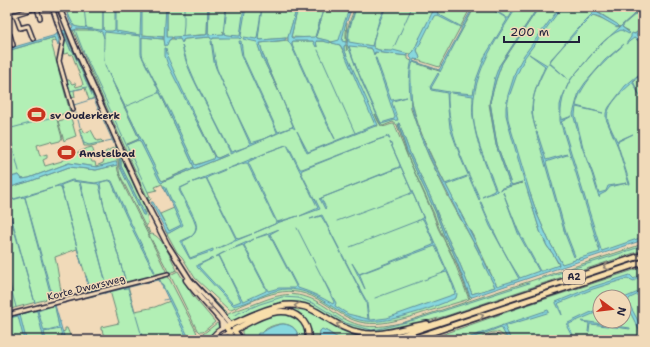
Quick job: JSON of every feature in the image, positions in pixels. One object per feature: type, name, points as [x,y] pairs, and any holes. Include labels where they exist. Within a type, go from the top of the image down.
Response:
[{"type":"highway","name":"A2","points":[[386,340],[643,255]]},
{"type":"highway","name":"A2","points":[[409,340],[643,262]]},
{"type":"highway","name":"A2","points":[[228,328],[266,309],[287,305],[308,308],[316,311],[335,323],[362,333],[384,333],[417,325],[440,322]]},
{"type":"highway","points":[[228,328],[271,313],[284,311],[295,314],[302,320],[307,329],[308,340]]},
{"type":"highway","name":"A2","points":[[422,340],[444,329]]},
{"type":"main road","points":[[59,7],[140,191],[167,244],[185,274],[220,312],[234,340]]},
{"type":"main road","points":[[140,191],[161,236],[182,274],[199,297],[240,340]]},
{"type":"street","points":[[7,17],[38,7],[40,18]]},
{"type":"street","points":[[52,7],[63,40],[59,61],[73,110]]},
{"type":"street","points":[[15,14],[20,28],[28,26],[32,39]]},
{"type":"street","points":[[7,33],[10,35],[13,45]]},
{"type":"street","name":"Korte Dwarsweg","points":[[7,315],[168,274]]},
{"type":"street","points":[[210,340],[213,335],[228,328]]},
{"type":"street","points":[[216,340],[228,328]]},
{"type":"green space","points":[[66,7],[166,7],[165,37],[142,35],[142,37],[164,39],[166,45],[171,39],[180,39],[183,42],[184,39],[242,37],[225,35],[223,31],[222,35],[208,35],[209,7],[226,7],[225,20],[227,7],[297,7],[288,38],[258,39],[257,41],[262,57],[280,94],[263,55],[260,43],[288,40],[292,46],[293,41],[313,41],[317,47],[316,41],[334,43],[340,45],[350,64],[344,49],[344,45],[346,45],[347,51],[347,45],[370,48],[375,54],[375,52],[408,56],[408,59],[413,62],[439,71],[475,7],[538,7],[499,66],[489,104],[496,145],[510,185],[500,189],[522,183],[511,184],[497,145],[490,102],[502,63],[539,7],[588,7],[593,15],[629,31],[622,27],[643,8],[643,28],[634,34],[634,38],[643,43],[643,71],[628,86],[643,73],[643,239],[613,249],[601,251],[601,253],[563,266],[549,241],[537,214],[530,193],[528,192],[540,231],[560,267],[498,288],[474,238],[432,158],[416,118],[410,89],[411,109],[429,157],[495,287],[472,294],[431,198],[411,156],[399,123],[398,124],[407,151],[453,252],[470,296],[472,297],[470,299],[457,265],[409,160],[438,228],[452,256],[469,299],[404,318],[376,323],[359,322],[343,315],[311,296],[299,292],[288,291],[266,296],[229,310],[195,278],[182,257],[177,252],[165,230],[169,233],[179,227],[169,231],[160,214],[174,208],[162,184],[155,187],[157,190],[148,192],[151,199],[149,201],[73,30],[94,30],[74,26],[70,20]],"holes":[[[350,64],[378,126],[375,126],[376,125]],[[115,87],[162,181],[194,167],[163,99],[195,165],[214,159],[197,120],[215,157],[218,158],[227,154],[228,155],[162,183],[140,141],[127,144],[139,138]],[[393,122],[397,125],[409,160],[394,124],[383,126]]]},
{"type":"green space","points":[[167,7],[208,7],[207,34],[170,38],[167,37]]},
{"type":"green space","points":[[298,7],[324,7],[315,38],[291,37]]},
{"type":"green space","points":[[325,7],[352,7],[346,23],[346,42],[332,42],[317,38],[316,36]]},
{"type":"green space","points":[[355,7],[471,7],[439,67],[414,59],[418,60],[419,56],[417,50],[423,37],[420,37],[414,51],[411,54],[379,50],[373,46],[347,43],[350,20]]},
{"type":"green space","points":[[592,7],[642,7],[620,27]]},
{"type":"green space","points":[[65,33],[94,98],[89,100],[85,88],[74,90],[75,97],[71,98],[66,80],[69,80],[72,84],[75,83],[76,87],[83,85],[72,54],[70,55],[69,53],[63,53]]},
{"type":"green space","points":[[56,37],[57,40],[51,42],[70,112],[56,116],[62,138],[60,141],[52,143],[51,141],[37,145],[40,156],[47,154],[47,158],[43,160],[45,166],[72,157],[75,153],[92,147],[94,153],[89,155],[92,162],[95,162],[96,166],[103,163],[105,152],[113,148],[117,157],[117,162],[96,167],[69,163],[29,178],[22,179],[19,175],[7,178],[7,131],[10,130],[7,129],[7,51]]},
{"type":"green space","points":[[71,118],[76,136],[64,141],[58,121]]},
{"type":"green space","points":[[82,128],[85,133],[91,130],[97,141],[101,140],[104,143],[84,146],[79,129]]},
{"type":"green space","points":[[116,146],[146,210],[148,223],[146,227],[147,229],[148,228],[150,234],[149,234],[120,175],[118,158],[114,147]],"holes":[[[116,148],[121,161],[121,166],[145,214],[143,215],[120,167],[120,161]]]},
{"type":"green space","points":[[117,165],[125,188],[167,273],[91,292],[77,249],[55,257],[62,295],[7,310],[7,188],[69,167],[96,170]]},
{"type":"green space","points":[[152,234],[160,239],[177,270],[169,273],[149,235]]},
{"type":"green space","points":[[643,244],[643,250],[449,315],[396,330],[371,333],[345,327],[310,306],[294,302],[281,302],[233,322],[226,315],[276,296],[289,294],[314,300],[350,322],[375,327],[384,326],[405,322]]},
{"type":"green space","points":[[643,267],[643,340],[511,340],[503,325],[501,326],[508,340],[501,334],[495,332],[489,333],[475,340],[427,340]]},
{"type":"green space","points":[[178,271],[193,296],[215,322],[203,332],[199,332],[197,330],[170,275]]},
{"type":"green space","points":[[168,276],[196,331],[199,340],[105,340],[101,327],[119,323],[110,291],[128,286],[135,311],[155,307],[170,301],[159,278]]},
{"type":"green space","points":[[193,279],[226,312],[225,314],[195,282]]},
{"type":"green space","points":[[55,305],[59,327],[49,331],[60,328],[64,340],[7,340],[7,317]]},
{"type":"green space","points":[[283,307],[303,308],[360,334],[415,328],[376,340],[344,340],[327,331],[320,331],[319,340],[311,340],[307,322],[301,315],[293,311],[270,311]]},
{"type":"green space","points":[[279,313],[297,317],[304,325],[307,340],[299,340],[295,329],[287,324],[282,324],[271,326],[266,329],[257,339],[258,340],[245,340],[242,329],[259,319]]},
{"type":"green space","points":[[217,323],[219,329],[208,340],[202,340],[203,334]]},
{"type":"green space","points":[[65,328],[67,328],[72,340],[65,340],[62,332],[65,331]]},
{"type":"green space","points":[[493,334],[498,335],[504,340],[481,340],[486,337]]},
{"type":"water","points":[[65,7],[74,26],[85,28],[86,26],[87,28],[112,31],[115,30],[116,7],[116,31],[140,35],[142,7],[142,35],[163,37],[163,39],[142,37],[143,58],[195,165],[213,159],[214,156],[168,65],[165,56],[165,48],[182,89],[215,157],[218,158],[227,154],[228,155],[162,183],[160,182],[140,141],[139,140],[127,145],[139,138],[108,72],[161,180],[163,181],[194,167],[143,59],[141,54],[141,37],[105,32],[104,38],[102,32],[76,29],[64,34],[57,34],[59,40],[58,45],[55,37],[7,51],[7,49],[56,35],[56,33],[72,28],[73,27]]},
{"type":"water","points":[[166,7],[167,37],[172,37],[165,46],[164,39]]},
{"type":"water","points":[[208,7],[208,35],[223,34],[227,7],[224,34],[240,36],[244,7],[246,7],[242,37],[240,39],[211,39],[210,37],[185,39],[182,43],[180,39],[174,39],[173,37],[206,35]]},
{"type":"water","points":[[262,7],[258,39],[286,38],[285,40],[260,43],[263,55],[279,91],[262,57],[257,42],[243,39],[244,37],[257,38]]},
{"type":"water","points":[[297,7],[292,38],[315,37],[325,7],[316,36],[317,38],[330,41],[330,43],[316,41],[316,47],[313,41],[293,41],[292,45],[335,139],[288,41]]},
{"type":"water","points":[[350,7],[352,7],[345,26],[342,41],[346,42],[344,49],[378,125],[307,153],[297,131],[308,152],[375,125],[342,48],[340,45],[332,43],[339,40]]},
{"type":"water","points":[[356,7],[350,28],[349,42],[372,46],[374,38],[373,47],[384,51],[393,50],[408,54],[408,56],[375,52],[374,55],[372,49],[370,48],[349,46],[356,66],[347,45],[349,27]]},
{"type":"water","points":[[386,7],[380,21],[375,34],[379,20]]},
{"type":"water","points":[[435,7],[439,7],[437,11],[438,14],[460,26],[436,15],[434,16],[417,50],[420,58],[418,60],[414,59],[413,61],[439,70],[413,62],[411,70],[412,100],[414,113],[425,144],[445,184],[467,176],[446,185],[497,286],[519,279],[490,226],[480,202],[520,278],[539,271],[518,233],[503,192],[518,230],[540,271],[559,265],[547,246],[540,231],[525,183],[523,181],[524,180],[506,115],[506,107],[508,95],[516,70],[524,55],[560,7],[562,7],[525,57],[516,77],[507,106],[508,119],[537,214],[549,241],[562,264],[575,260],[576,258],[577,259],[600,252],[560,121],[560,105],[562,98],[574,75],[562,100],[561,120],[572,116],[561,122],[601,250],[602,251],[643,237],[643,240],[472,297],[470,296],[453,252],[407,151],[398,123],[472,294],[495,287],[426,150],[420,135],[411,105],[409,90],[412,59],[410,57]]},
{"type":"water","points":[[474,7],[440,72],[439,70],[461,28]]},
{"type":"water","points":[[488,7],[509,18],[515,7],[517,7],[500,33],[485,61],[475,91],[473,106],[473,96],[451,92],[473,94],[476,80],[485,56],[507,20]]},
{"type":"water","points":[[539,7],[502,63],[490,102],[495,77],[499,66]]},
{"type":"water","points":[[588,7],[592,7],[596,10],[602,7],[598,13],[619,26],[617,27],[598,16],[593,15],[560,50],[576,30],[592,14]]},
{"type":"water","points":[[643,7],[622,27],[630,33],[629,34],[621,30],[610,36]]},
{"type":"water","points":[[643,28],[636,35],[643,40],[643,43],[634,38],[626,44],[632,33],[635,34]]},
{"type":"water","points":[[211,41],[217,69],[251,143],[264,139],[277,132],[242,56],[239,41],[241,41],[243,56],[278,132],[292,127],[230,154],[191,74],[182,45],[196,83],[231,152],[246,147],[250,144],[216,68]]},
{"type":"water","points":[[624,44],[589,79],[581,92],[576,106],[603,113],[576,107],[575,115],[583,147],[599,193],[606,191],[608,186],[627,183],[610,187],[606,192],[599,197],[582,147],[573,114],[579,92],[585,83],[605,60]]},
{"type":"water","points":[[529,54],[547,65],[535,94],[538,82],[545,66]]},
{"type":"water","points":[[375,58],[391,100],[407,97],[393,101],[392,103],[398,120],[381,124],[356,67],[381,123],[394,119],[395,117]]},
{"type":"water","points":[[551,61],[550,63],[568,79],[548,64]]},
{"type":"water","points":[[643,71],[643,73],[633,81],[641,98],[632,83],[611,105],[607,116],[617,141],[633,134],[617,142],[629,184],[618,147],[606,119],[606,113],[609,107],[625,86]]},
{"type":"water","points":[[438,73],[439,74],[431,88],[449,92],[448,108],[450,121],[458,148],[480,199],[479,200],[462,161],[450,128],[448,109],[447,93],[431,90],[430,87]]},
{"type":"water","points":[[490,102],[497,145],[511,184],[522,182],[500,190],[510,185],[496,145]]},
{"type":"water","points":[[284,104],[295,129],[292,127],[293,126]]},
{"type":"water","points":[[473,106],[477,138],[496,190],[498,191],[482,197],[495,189],[482,154],[476,136]]},
{"type":"water","points":[[536,132],[546,160],[567,154],[546,162],[566,233],[575,256],[574,257],[565,234]]},
{"type":"water","points":[[390,142],[454,286],[457,294],[456,298],[428,309],[380,321],[364,321],[356,319],[348,316],[313,295],[288,289],[271,292],[245,303],[233,306],[197,267],[197,265],[213,258],[199,265],[199,267],[233,304],[241,301],[219,256],[215,257],[219,255],[243,301],[266,291],[266,289],[243,245],[229,250],[254,239],[244,245],[268,291],[279,288],[295,288],[296,286],[269,234],[256,238],[279,229],[270,234],[298,288],[333,304],[334,302],[323,279],[336,303],[335,306],[348,314],[368,319],[366,302],[326,224],[321,216],[310,219],[322,215],[367,301],[369,319],[387,318],[455,294],[447,272],[442,273],[446,270],[435,246],[360,274],[365,289],[352,263],[359,274],[433,245],[434,243],[423,219],[417,221],[423,217],[413,194],[409,194],[412,192],[401,167],[337,192],[399,167],[400,165]]},
{"type":"water","points":[[286,145],[288,145],[300,169],[302,169],[363,145],[302,170],[301,172],[320,209],[300,216],[318,208]]},
{"type":"water","points":[[116,148],[121,161],[121,166],[145,215],[143,215],[120,167],[120,161]]},
{"type":"water","points":[[266,153],[248,162],[277,222],[298,216],[275,224],[276,222],[247,163],[227,169]]},
{"type":"water","points":[[117,162],[117,165],[96,170],[69,167],[7,188],[7,178],[19,175],[22,179],[29,178],[69,163],[97,167]]},
{"type":"water","points":[[225,169],[208,177],[207,179],[236,237],[238,239],[252,234],[216,249],[236,239],[206,178],[193,182]]},
{"type":"water","points":[[72,180],[95,183],[109,180],[112,181],[155,272],[132,228],[112,183],[108,181],[100,183],[103,200],[98,184],[80,182],[106,283],[79,182],[72,181],[61,185],[82,266],[61,187],[54,187]]},
{"type":"water","points":[[191,183],[180,190],[191,211],[196,226],[193,218],[179,190],[180,188]]},
{"type":"water","points":[[163,186],[165,186],[183,225],[169,233],[167,233],[151,202],[153,202],[169,231],[181,225]]},
{"type":"water","points":[[52,188],[25,197],[53,298],[51,296],[25,198],[23,197],[7,201]]},
{"type":"water","points":[[321,198],[326,208],[325,209],[319,199]]},
{"type":"water","points":[[7,202],[35,303],[7,205]]},
{"type":"water","points":[[192,236],[183,241],[190,258],[213,249],[213,251],[190,259],[181,241]]},
{"type":"water","points":[[643,273],[643,275],[634,281],[627,278],[592,289],[559,303],[558,304],[562,315],[556,303],[592,287],[630,275],[634,279]]},
{"type":"water","points":[[86,276],[91,290],[107,285],[114,286],[83,294],[89,291]]},
{"type":"water","points":[[159,279],[190,340],[188,340],[159,280],[149,281]]},
{"type":"water","points":[[643,290],[643,292],[632,297],[632,295]]},
{"type":"water","points":[[55,305],[65,340],[63,340],[60,329],[44,332],[46,340],[44,340],[37,311],[32,310],[51,306],[38,311],[44,331],[59,327],[55,307],[53,306]]},
{"type":"water","points":[[632,309],[643,330],[642,336],[632,316]]},
{"type":"water","points":[[548,310],[549,312],[547,313],[505,326],[511,340],[508,340],[501,327],[467,340],[462,340],[504,325]]},
{"type":"water","points":[[29,311],[20,315],[26,339],[24,340],[18,316],[10,318],[9,316]]},
{"type":"water","points":[[592,312],[592,314],[569,324],[575,340],[567,327],[568,323]]},
{"type":"water","points":[[582,322],[592,322],[592,324],[590,324],[589,332],[589,323]]},
{"type":"water","points":[[283,324],[294,329],[299,340],[257,339],[258,333],[262,333],[272,327]]},
{"type":"water","points":[[322,329],[344,340],[319,340],[320,331]]},
{"type":"waterway","points":[[84,7],[86,27]]},
{"type":"waterway","points":[[183,36],[184,7]]},
{"type":"waterway","points":[[394,47],[412,7]]},
{"type":"waterway","points":[[75,30],[84,53],[148,192]]},
{"type":"waterway","points":[[65,33],[114,144]]},
{"type":"waterway","points":[[104,38],[104,60],[108,72]]},
{"type":"waterway","points":[[318,50],[355,133]]},
{"type":"waterway","points":[[63,67],[65,75]]},
{"type":"waterway","points":[[68,83],[69,88]]},
{"type":"waterway","points":[[71,96],[70,91],[87,87]]},
{"type":"waterway","points":[[124,107],[158,93]]},
{"type":"waterway","points":[[74,105],[93,99]]},
{"type":"waterway","points":[[72,101],[74,107]]},
{"type":"waterway","points":[[76,113],[80,127]]},
{"type":"waterway","points":[[19,171],[8,129],[53,117]]},
{"type":"waterway","points":[[80,130],[84,144]]},
{"type":"waterway","points":[[84,143],[89,145],[112,140]]},
{"type":"waterway","points":[[337,221],[409,194]]},
{"type":"waterway","points":[[350,247],[417,221]]},
{"type":"waterway","points":[[297,228],[323,279]]},
{"type":"waterway","points":[[538,280],[643,246]]},
{"type":"waterway","points":[[375,298],[443,273]]},
{"type":"waterway","points":[[7,274],[16,307]]},
{"type":"waterway","points":[[86,276],[87,281]]},
{"type":"waterway","points":[[85,298],[150,282]]},
{"type":"waterway","points":[[234,315],[282,297],[298,298],[315,304],[346,323],[372,330],[418,319],[529,283]]},
{"type":"waterway","points":[[124,288],[128,288],[135,313]]},
{"type":"waterway","points":[[60,304],[79,299]]},
{"type":"waterway","points":[[164,300],[168,299]]},
{"type":"waterway","points":[[136,316],[143,340]]},
{"type":"place","name":"sv Ouderkerk","points":[[37,115]]},
{"type":"place","name":"Amstelbad","points":[[66,153]]}]
